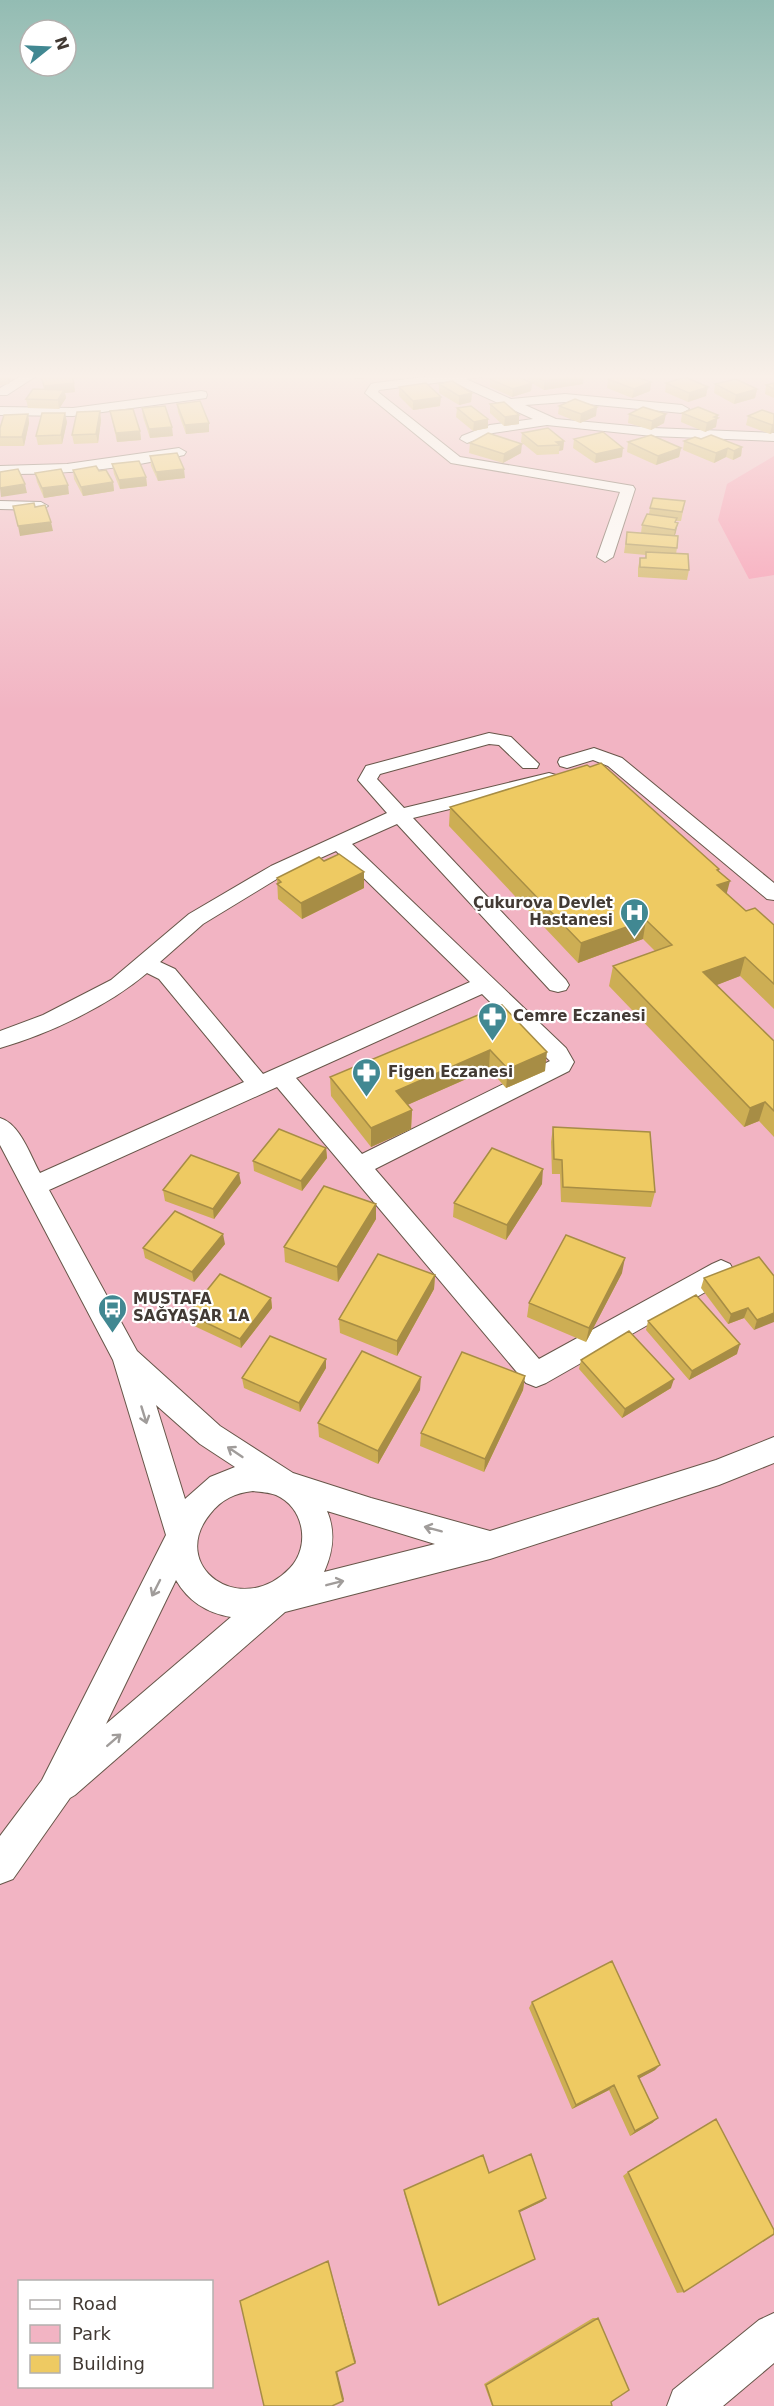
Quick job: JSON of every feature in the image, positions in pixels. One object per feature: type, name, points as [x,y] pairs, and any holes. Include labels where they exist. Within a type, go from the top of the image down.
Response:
[{"type":"street","points":[[605,557],[628,489],[606,485]]},
{"type":"street","points":[[0,505],[41,506]]},
{"type":"street","points":[[530,764],[505,741],[489,738],[373,770],[367,780],[558,985]]},
{"type":"street","points":[[0,1040],[51,1020],[119,985],[196,919],[278,870],[400,815],[569,768],[594,754],[615,762],[774,894]]},
{"type":"street","points":[[339,843],[561,1058],[561,1065],[360,1166]]},
{"type":"street","points":[[144,963],[167,974],[270,1081],[360,1166],[536,1375],[721,1271]]},
{"type":"street","points":[[35,1186],[485,984]]},
{"type":"street","points":[[0,1127],[35,1186],[127,1359],[182,1536],[182,1555],[189,1573],[201,1588],[218,1599],[237,1604],[258,1604],[490,1545],[719,1472],[774,1450]]},
{"type":"street","points":[[54,1791],[279,1597],[297,1585],[310,1568],[317,1549],[318,1529],[312,1511],[300,1495],[209,1435],[127,1359]]},
{"type":"street","points":[[0,1866],[54,1791],[182,1536],[189,1516],[202,1498],[220,1486],[241,1479],[264,1478],[356,1508],[490,1545]]},
{"type":"street","points":[[688,2406],[774,2336]]},
{"type":"green space","points":[[0,485],[774,485],[774,2406],[0,2406]]},
{"type":"shaded area","points":[[727,485],[774,485],[774,575],[749,579],[718,520]]},
{"type":"building","points":[[0,485],[17,485],[0,488]]},
{"type":"building","points":[[41,485],[66,485],[42,488]]},
{"type":"building","points":[[653,498],[685,501],[682,512],[650,508]]},
{"type":"building","points":[[34,503],[35,507],[45,505],[51,522],[18,526],[13,506]]},
{"type":"building","points":[[647,514],[677,518],[675,522],[678,523],[675,530],[642,525]]},
{"type":"building","points":[[627,532],[678,536],[677,548],[626,544]]},
{"type":"building","points":[[646,552],[688,554],[689,570],[640,567],[640,558],[646,558]]},
{"type":"building","points":[[601,763],[730,881],[717,885],[746,911],[755,908],[774,925],[774,984],[745,957],[703,972],[774,1041],[774,1111],[765,1102],[750,1108],[613,966],[672,945],[646,920],[581,943],[450,807],[587,765],[590,767]]},
{"type":"building","points":[[339,854],[364,872],[301,903],[277,884],[281,882],[277,878],[319,857],[324,861]]},
{"type":"building","points":[[502,1005],[547,1052],[508,1069],[490,1050],[396,1091],[412,1110],[371,1128],[330,1077]]},
{"type":"building","points":[[553,1127],[650,1132],[655,1192],[563,1187],[562,1160],[554,1159]]},
{"type":"building","points":[[279,1129],[326,1148],[301,1181],[253,1161]]},
{"type":"building","points":[[492,1148],[543,1169],[507,1225],[454,1203]]},
{"type":"building","points":[[191,1155],[239,1173],[213,1209],[163,1190]]},
{"type":"building","points":[[324,1186],[376,1204],[337,1267],[284,1247]]},
{"type":"building","points":[[175,1211],[223,1234],[192,1272],[143,1248]]},
{"type":"building","points":[[566,1235],[625,1258],[589,1328],[529,1303]]},
{"type":"building","points":[[378,1254],[435,1275],[397,1341],[339,1319]]},
{"type":"building","points":[[759,1257],[774,1276],[774,1313],[757,1320],[748,1308],[731,1314],[704,1278]]},
{"type":"building","points":[[220,1274],[271,1298],[240,1339],[188,1314]]},
{"type":"building","points":[[696,1295],[740,1344],[692,1371],[648,1321]]},
{"type":"building","points":[[629,1331],[674,1379],[625,1409],[581,1360]]},
{"type":"building","points":[[270,1336],[326,1359],[299,1403],[242,1378]]},
{"type":"building","points":[[362,1351],[421,1377],[378,1451],[318,1423]]},
{"type":"building","points":[[462,1352],[525,1376],[485,1459],[421,1433]]},
{"type":"building","points":[[612,1961],[660,2065],[638,2076],[658,2118],[635,2131],[614,2085],[576,2105],[532,2002]]},
{"type":"building","points":[[716,2119],[774,2230],[774,2234],[684,2292],[628,2172]]},
{"type":"building","points":[[531,2154],[546,2198],[519,2211],[535,2259],[439,2305],[404,2190],[483,2155],[489,2173]]},
{"type":"building","points":[[328,2261],[355,2363],[336,2372],[343,2401],[332,2406],[264,2406],[240,2301]]},
{"type":"building","points":[[598,2318],[629,2390],[611,2402],[612,2406],[493,2406],[486,2385]]},
{"type":"place","name":"Çukurova Devlet Hastanesi","points":[[634,938]]},
{"type":"place","name":"Cemre Eczanesi","points":[[492,1042]]},
{"type":"place","name":"Figen Eczanesi","points":[[367,1098]]},
{"type":"place","name":"MUSTAFA SAĞYAŞAR 1A","points":[[112,1334]]}]
